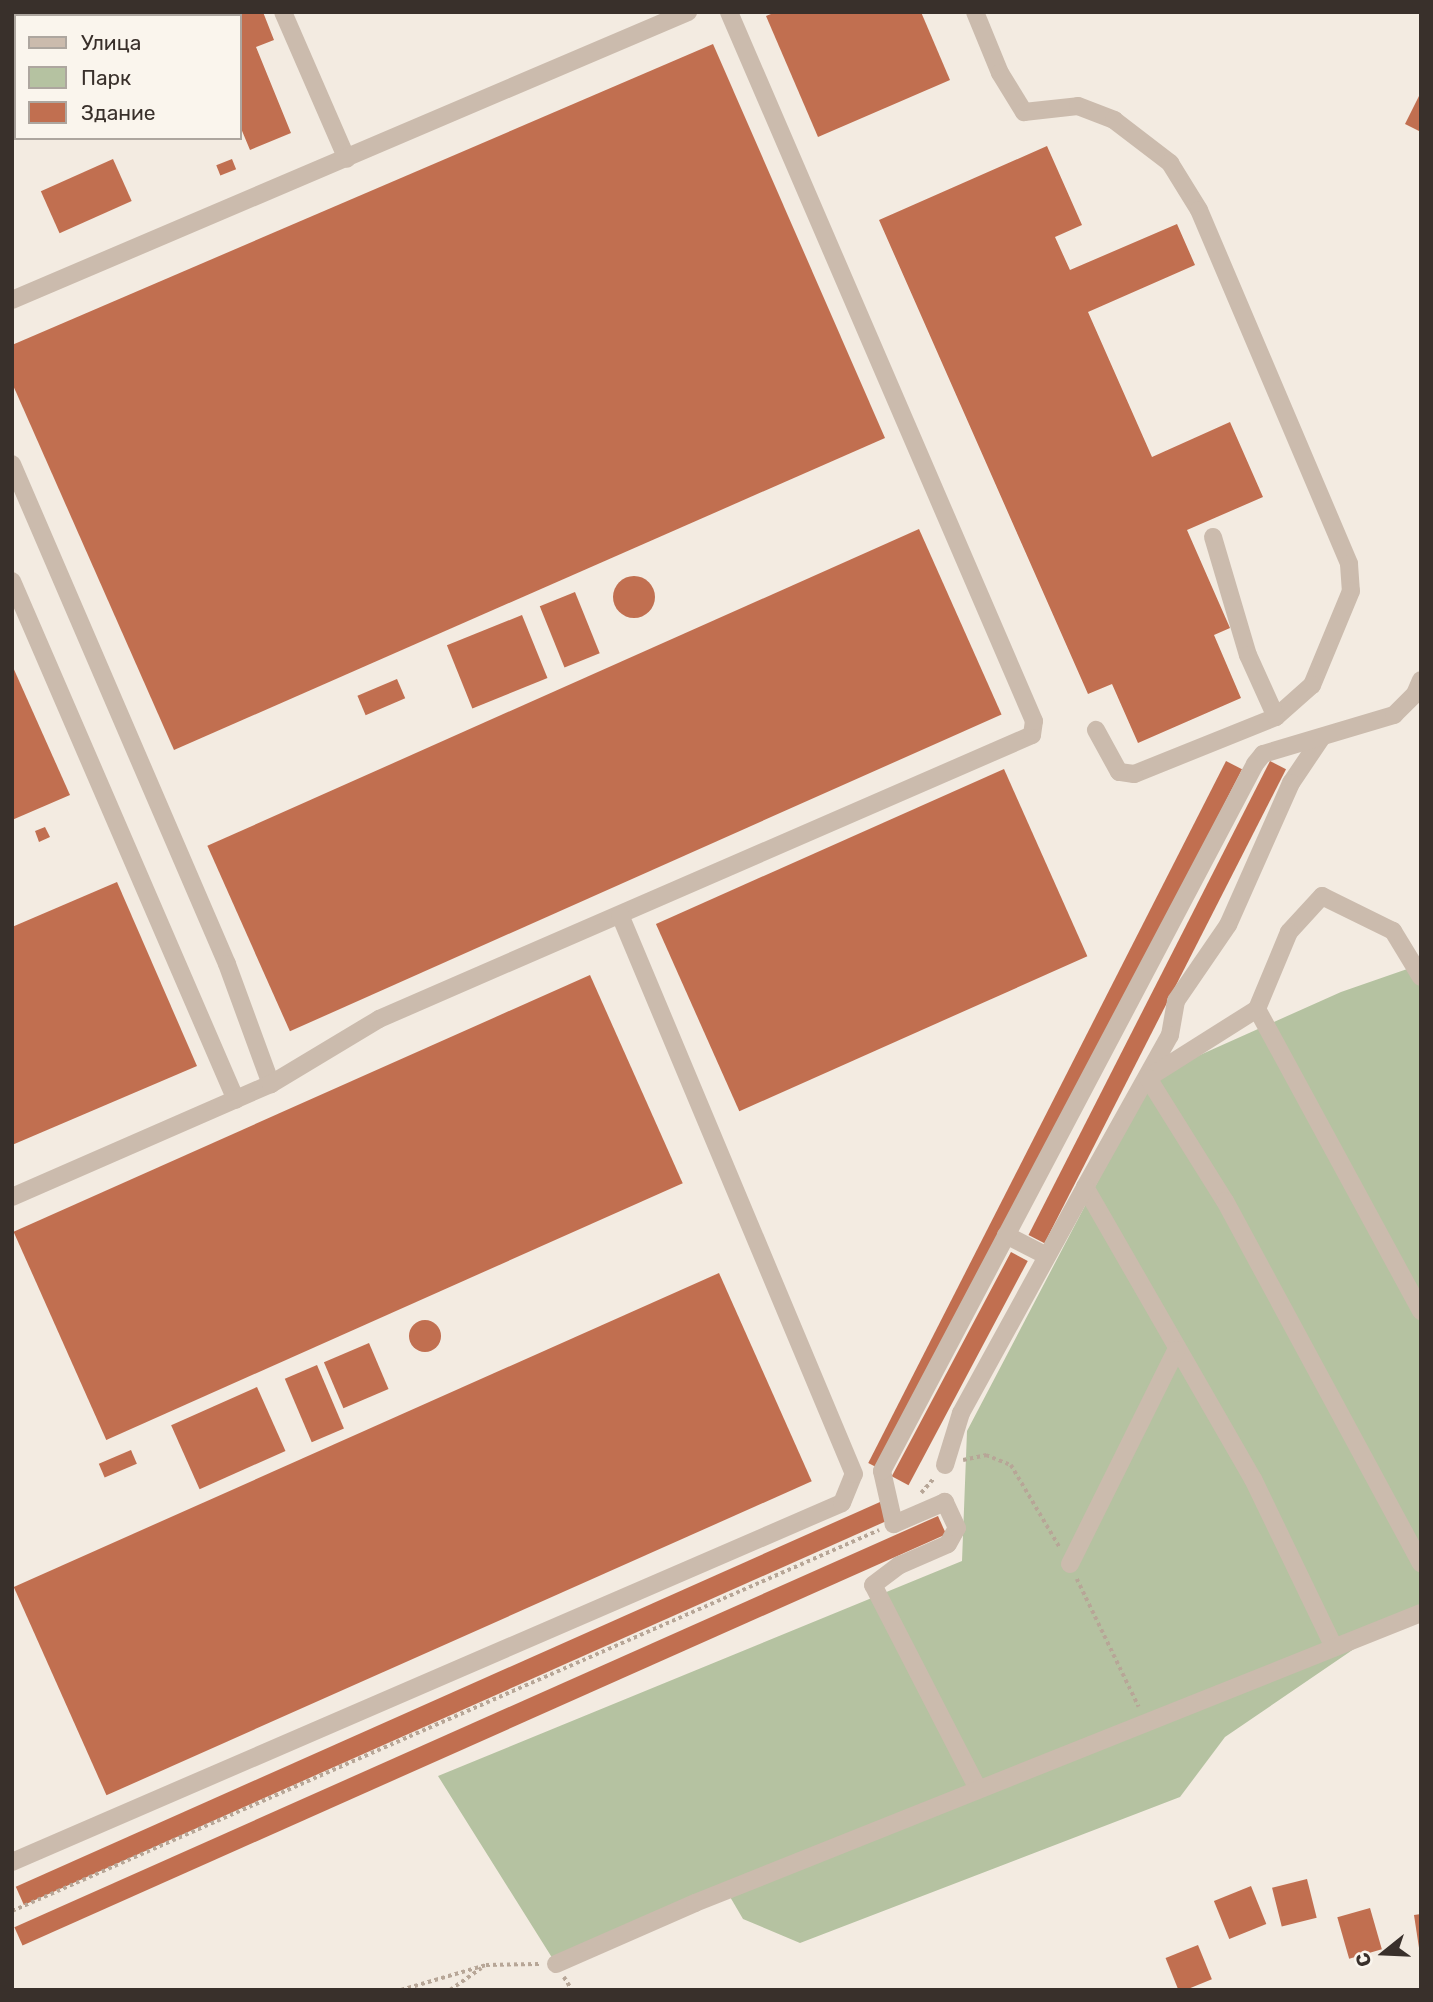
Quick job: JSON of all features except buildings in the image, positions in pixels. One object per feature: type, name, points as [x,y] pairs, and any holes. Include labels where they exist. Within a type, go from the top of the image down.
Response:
[{"type":"lane","points":[[283,12],[347,159]]},
{"type":"lane","points":[[12,300],[688,12]]},
{"type":"lane","points":[[12,1196],[271,1084],[379,1019],[1032,735],[1034,721],[729,12]]},
{"type":"lane","points":[[975,12],[1000,73],[1024,112],[1078,106],[1114,120],[1170,163],[1199,210],[1349,564],[1351,591],[1312,685],[1276,717],[1134,774],[1119,772],[1096,730]]},
{"type":"lane","points":[[12,464],[227,964],[271,1084]]},
{"type":"lane","points":[[1213,537],[1248,655],[1276,717]]},
{"type":"lane","points":[[12,581],[236,1100]]},
{"type":"lane","points":[[978,1789],[873,1586],[900,1565],[948,1544],[957,1528],[945,1502],[894,1524],[881,1471],[1255,764],[1263,754],[1394,715],[1415,694],[1421,680]]},
{"type":"lane","points":[[945,1465],[961,1413],[1046,1256],[1148,1078],[1170,1035],[1176,1001],[1228,925],[1291,783],[1322,737]]},
{"type":"lane","points":[[1148,1078],[1257,1009],[1289,932],[1322,897],[1393,931],[1421,977]]},
{"type":"lane","points":[[12,1862],[842,1503],[854,1474],[620,915]]},
{"type":"lane","points":[[1257,1009],[1421,1311]]},
{"type":"lane","points":[[1148,1078],[1225,1201],[1421,1563]]},
{"type":"lane","points":[[1085,1188],[1176,1350],[1253,1479],[1334,1647]]},
{"type":"lane","points":[[1006,1235],[1046,1256]]},
{"type":"lane","points":[[1070,1564],[1176,1350]]},
{"type":"lane","points":[[556,1964],[978,1789],[1421,1613]]},
{"type":"path","points":[[920,1494],[945,1465],[986,1455],[1011,1465],[1070,1564],[1146,1722]]},
{"type":"path","points":[[12,1911],[894,1524]]},
{"type":"path","points":[[401,1990],[486,1965],[556,1964],[572,1990]]},
{"type":"path","points":[[450,1990],[486,1965]]},
{"type":"green space","points":[[1413,967],[1421,978],[1421,1613],[1392,1623],[1225,1737],[1180,1797],[800,1943],[743,1919],[726,1890],[556,1964],[438,1776],[962,1561],[967,1431],[1153,1076],[1341,992]]}]
